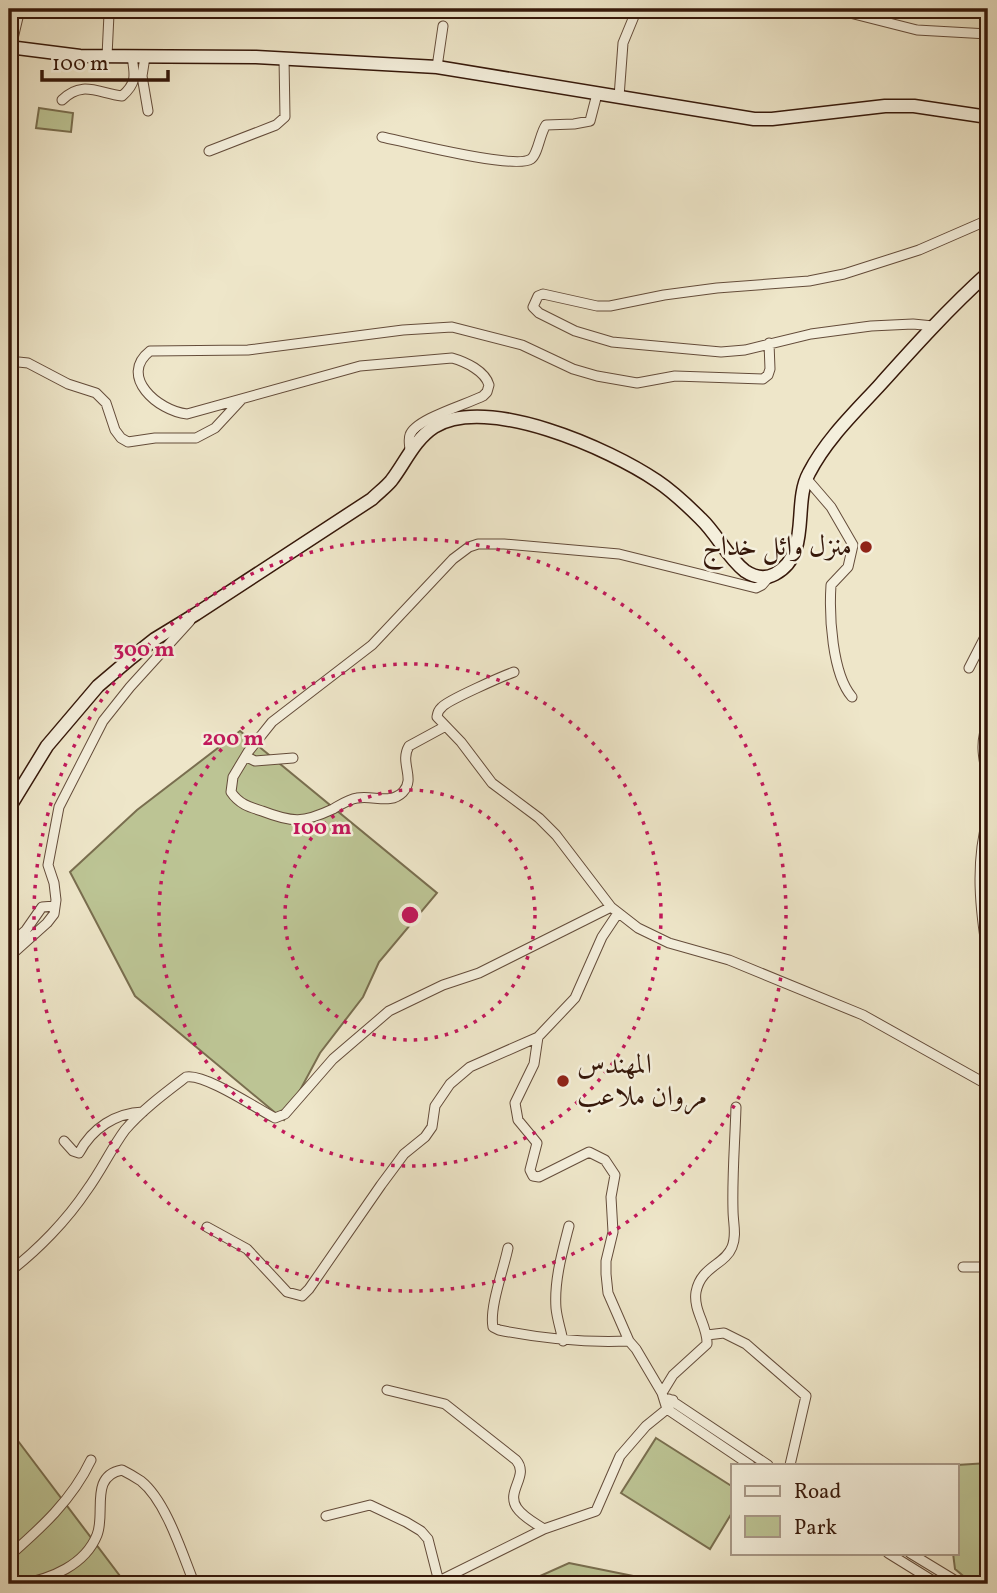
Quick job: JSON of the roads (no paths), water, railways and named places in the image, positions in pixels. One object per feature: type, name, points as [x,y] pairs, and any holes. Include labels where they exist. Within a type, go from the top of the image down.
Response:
[{"type":"street","points":[[20,9],[10,47],[80,56],[284,58],[438,67],[754,119],[885,106],[914,106],[988,117]]},
{"type":"street","points":[[106,9],[109,14],[107,56]]},
{"type":"street","points":[[619,97],[623,43],[637,9]]},
{"type":"street","points":[[781,9],[838,10],[917,30],[988,34]]},
{"type":"street","points":[[876,9],[879,22]]},
{"type":"street","points":[[984,9],[988,27]]},
{"type":"street","points":[[438,67],[443,26]]},
{"type":"street","points":[[62,100],[71,91],[86,88],[122,96],[133,86],[139,57]]},
{"type":"street","points":[[139,57],[148,111]]},
{"type":"street","points":[[209,151],[276,125],[285,117],[284,58]]},
{"type":"street","points":[[382,138],[501,162],[526,160],[534,154],[546,125],[590,121],[597,94]]},
{"type":"street","points":[[933,326],[871,326],[811,334],[745,350],[721,352],[612,342],[575,331],[533,307],[538,296],[542,294],[597,306],[610,306],[717,288],[809,281],[844,274],[919,250],[988,220]]},
{"type":"street","points":[[9,808],[47,746],[98,686],[155,639],[372,499],[391,482],[410,451],[433,428],[468,416],[502,418],[554,432],[626,463],[658,482],[701,518],[747,572],[759,578],[778,573],[788,563],[796,548],[806,478],[817,458],[835,434],[933,326],[988,273]]},
{"type":"street","points":[[410,451],[409,438],[413,430],[429,419],[483,396],[489,385],[485,377],[464,362],[452,358],[360,366],[187,414],[165,408],[146,392],[138,373],[141,361],[150,351],[257,349],[403,330],[452,327],[522,345],[573,369],[626,382],[637,383],[675,376],[750,380],[763,379],[768,375],[769,343]]},
{"type":"street","points":[[9,361],[29,363],[68,384],[96,393],[106,403],[115,430],[128,442],[155,438],[196,438],[215,428],[241,400]]},
{"type":"street","points":[[806,478],[831,507],[853,545],[848,567],[831,585],[830,603],[836,653],[844,688],[852,697]]},
{"type":"street","points":[[444,727],[409,746],[404,762],[409,783],[394,799],[356,798],[302,821],[283,819],[245,806],[231,792],[231,782],[248,752],[272,722],[372,645],[453,559],[469,547],[478,544],[504,544],[618,554],[756,588],[769,577]]},
{"type":"street","points":[[9,957],[54,914],[54,883],[48,865],[59,807],[103,721],[196,614]]},
{"type":"street","points":[[969,668],[988,631]]},
{"type":"street","points":[[514,672],[443,705],[437,717],[461,742],[492,783],[556,835],[614,910],[638,928],[669,943],[729,960],[863,1015],[988,1085]]},
{"type":"street","points":[[988,723],[982,746],[988,781]]},
{"type":"street","points":[[247,757],[256,761],[293,758]]},
{"type":"street","points":[[988,817],[981,848],[980,877],[988,957]]},
{"type":"street","points":[[9,945],[26,930],[43,907],[55,906]]},
{"type":"street","points":[[207,1227],[247,1249],[287,1292],[302,1296],[404,1154],[425,1137],[432,1127],[435,1106],[450,1084],[470,1067],[538,1037],[575,998],[614,910]]},
{"type":"street","points":[[9,1272],[64,1219],[87,1191],[125,1131],[143,1112],[186,1077],[195,1075],[275,1118],[285,1114],[333,1059],[389,1011],[433,989],[480,973],[614,910]]},
{"type":"street","points":[[538,1037],[534,1064],[515,1103],[518,1120],[537,1143],[530,1174],[539,1178],[589,1152],[600,1156],[612,1169],[615,1175],[611,1197],[613,1232],[606,1261],[608,1293],[629,1342],[666,1397],[767,1464]]},
{"type":"street","points":[[667,1409],[666,1397],[673,1375],[707,1344],[707,1335],[696,1307],[698,1283],[707,1270],[729,1253],[735,1235],[733,1210],[736,1107]]},
{"type":"street","points":[[64,1141],[73,1151],[79,1153],[107,1121],[133,1112],[143,1112]]},
{"type":"street","points":[[563,1341],[556,1309],[556,1290],[569,1226]]},
{"type":"street","points":[[508,1248],[494,1307],[494,1327],[514,1334],[581,1343],[629,1342]]},
{"type":"street","points":[[963,1266],[988,1267]]},
{"type":"street","points":[[707,1335],[724,1333],[746,1344],[806,1396],[790,1464]]},
{"type":"street","points":[[387,1390],[444,1404],[516,1460],[521,1465],[522,1473],[513,1496],[514,1506],[544,1530]]},
{"type":"street","points":[[326,1516],[370,1505],[406,1522],[428,1539],[436,1583],[544,1530],[596,1511],[602,1503],[605,1489],[620,1456],[646,1426],[667,1409]]},
{"type":"street","points":[[667,1409],[748,1464]]},
{"type":"street","points":[[718,1444],[723,1434]]},
{"type":"street","points":[[9,1556],[43,1526],[70,1496],[91,1460]]},
{"type":"street","points":[[21,1584],[54,1576],[74,1565],[97,1535],[103,1482],[114,1471],[122,1470],[141,1481],[155,1496],[172,1527],[194,1584]]},
{"type":"street","points":[[890,1554],[938,1584]]},
{"type":"street","points":[[912,1554],[961,1584]]},
{"type":"street","points":[[212,1584],[238,1584]]},
{"type":"place","name":"منزل وائل خداج","points":[[866,547]]},
{"type":"place","name":"المهندس مروان ملاعب","points":[[563,1081]]}]
